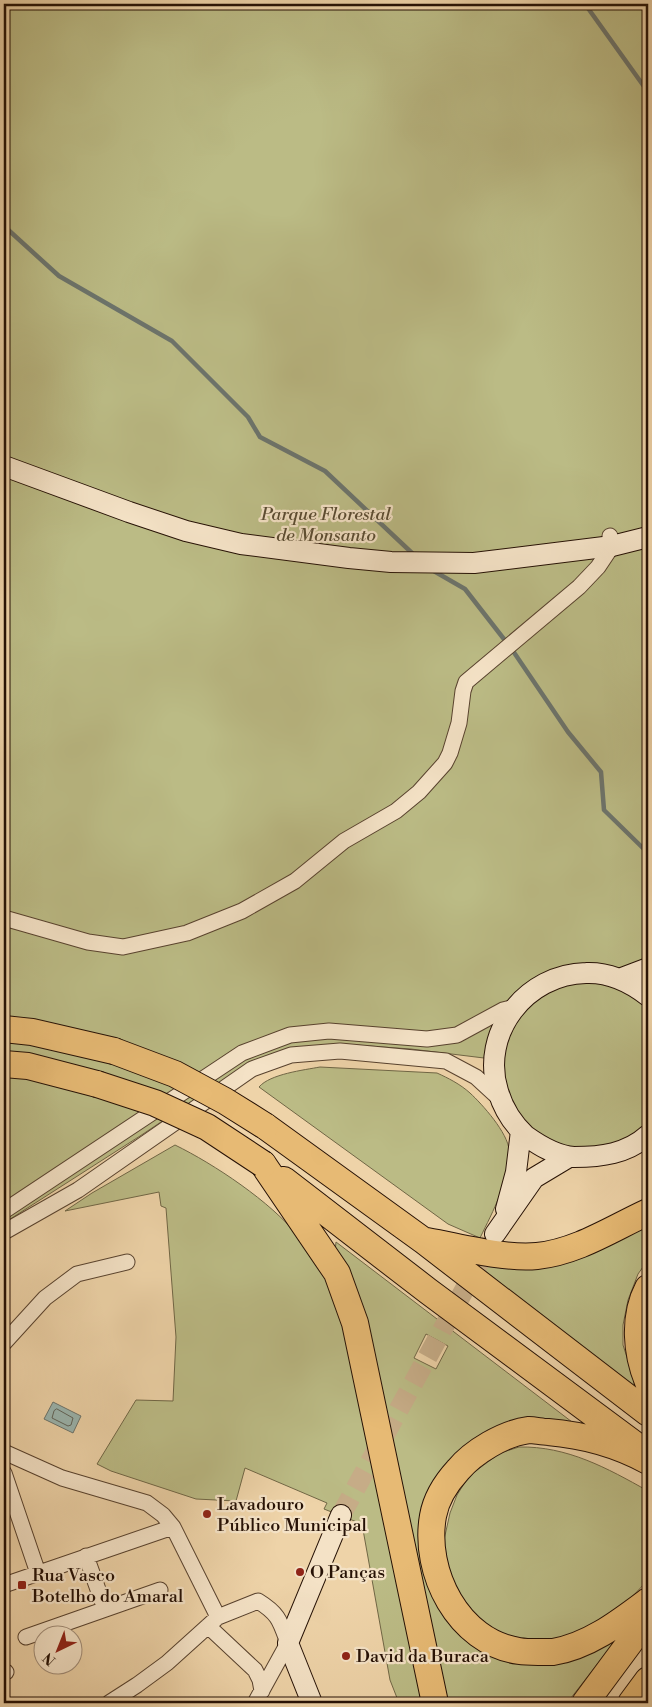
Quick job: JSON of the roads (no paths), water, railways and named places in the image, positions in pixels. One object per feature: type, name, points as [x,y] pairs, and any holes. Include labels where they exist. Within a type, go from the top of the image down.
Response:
[{"type":"highway","points":[[4,1029],[32,1032],[114,1051],[175,1074],[226,1101],[264,1126],[424,1241],[648,1413]]},
{"type":"highway","points":[[4,1064],[28,1066],[97,1084],[155,1103],[207,1128],[263,1164],[648,1454]]},
{"type":"highway","points":[[263,1164],[337,1273],[355,1323],[435,1703]]},
{"type":"highway","points":[[424,1241],[494,1254],[537,1256],[552,1254],[583,1243],[648,1212]]},
{"type":"highway","points":[[648,1288],[640,1312],[638,1326],[641,1363],[648,1382]]},
{"type":"highway","points":[[648,1461],[600,1440],[562,1433],[528,1430],[497,1440],[466,1460],[446,1483],[433,1515],[432,1555],[441,1588],[460,1618],[486,1639],[502,1647],[519,1652],[552,1652],[587,1641],[618,1624],[648,1601]]},
{"type":"highway","points":[[585,1703],[648,1618]]},
{"type":"highway","points":[[631,1703],[648,1680]]},
{"type":"street","points":[[4,466],[186,531],[241,544],[349,558],[391,562],[474,563],[611,541],[648,537]]},
{"type":"street","points":[[4,918],[88,942],[124,947],[187,933],[242,911],[296,881],[344,841],[396,811],[419,792],[445,763],[450,753],[459,723],[466,682],[578,587],[598,567],[611,541]]},
{"type":"street","points":[[619,979],[648,968]]},
{"type":"street","points":[[648,996],[619,979],[603,974],[587,973],[562,976],[540,986],[526,995],[505,1021],[495,1052],[494,1068],[496,1084],[509,1116],[520,1131],[551,1151],[569,1157],[591,1157],[648,1148]]},
{"type":"street","points":[[4,1211],[242,1053],[290,1035],[329,1031],[427,1039],[457,1034],[502,1010],[515,1007]]},
{"type":"street","points":[[4,1232],[78,1190],[252,1069],[291,1056],[340,1051],[446,1061],[476,1078],[501,1100]]},
{"type":"street","points":[[520,1131],[516,1172],[499,1227],[534,1178],[569,1157]]},
{"type":"street","points":[[619,1153],[642,1141],[648,1135]]},
{"type":"street","points":[[4,1343],[45,1298],[77,1274],[127,1262]]},
{"type":"street","points":[[4,1452],[59,1484],[147,1503],[163,1515],[173,1527],[213,1621],[255,1670],[260,1680],[258,1697]]},
{"type":"street","points":[[4,1473],[38,1573]]},
{"type":"street","points":[[258,1697],[288,1643],[341,1515]]},
{"type":"street","points":[[4,1585],[173,1527]]},
{"type":"street","points":[[86,1556],[105,1609]]},
{"type":"street","points":[[26,1637],[160,1590]]},
{"type":"street","points":[[109,1703],[167,1663],[213,1621],[258,1600],[278,1616],[312,1703]]},
{"type":"water","points":[[53,1402],[81,1416],[73,1433],[44,1419]]},
{"type":"waterway","points":[[585,4],[648,92]]},
{"type":"waterway","points":[[4,226],[59,276],[172,341],[248,417],[260,437],[325,471],[412,553]]},
{"type":"waterway","points":[[432,570],[465,589],[507,643]]},
{"type":"waterway","points":[[513,651],[568,732],[601,772],[604,810],[648,853]]},
{"type":"tunnel","points":[[341,1515],[491,1241]]},
{"type":"place","name":"Lavadouro Público Municipal","points":[[207,1514]]},
{"type":"place","name":"O Panças","points":[[300,1572]]},
{"type":"place","name":"Rua Vasco Botelho do Amaral","points":[[22,1585]]},
{"type":"place","name":"David da Buraca","points":[[346,1656]]},
{"type":"park label","name":"Parque Florestal de Monsanto","points":[[326,524]]}]
